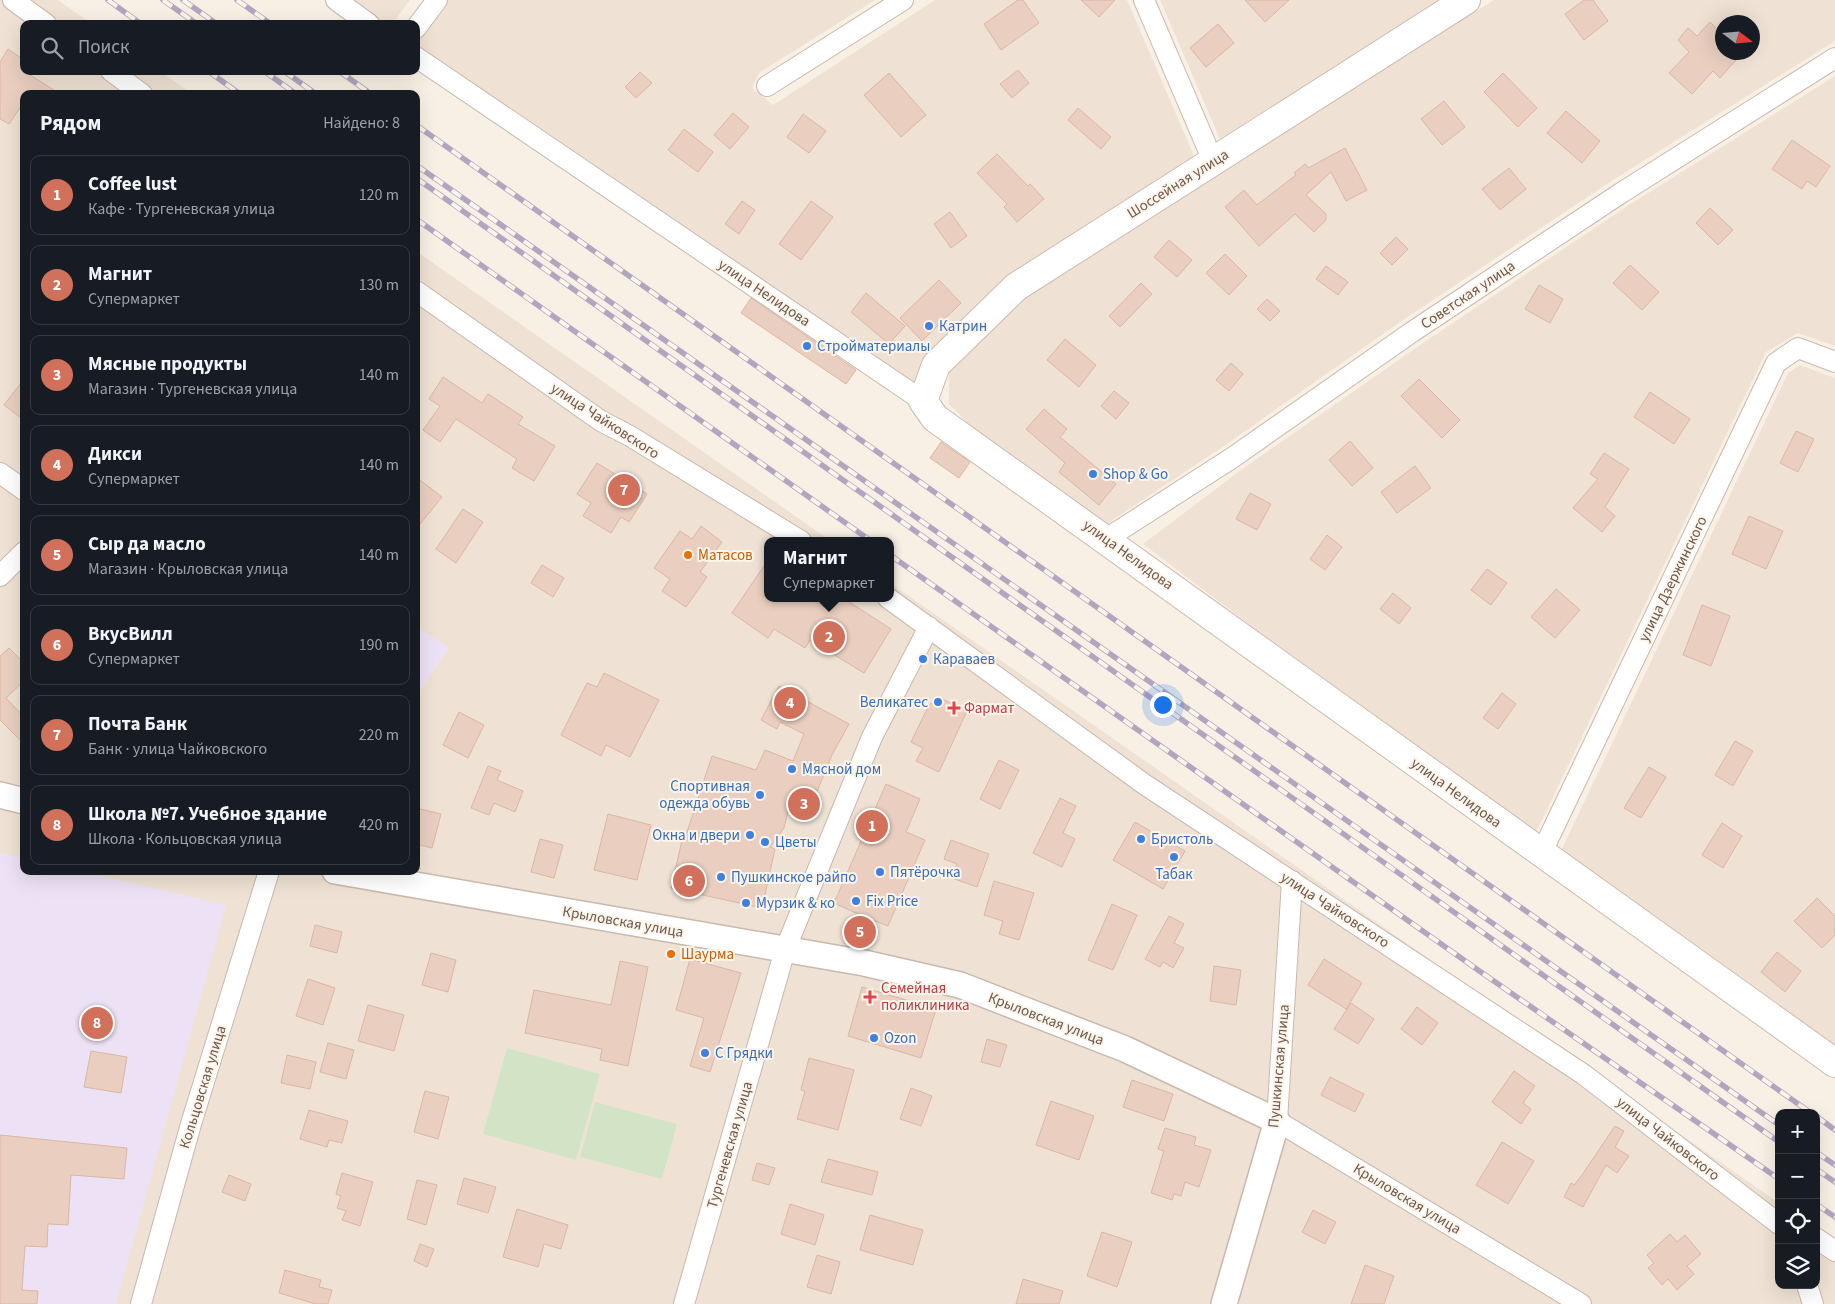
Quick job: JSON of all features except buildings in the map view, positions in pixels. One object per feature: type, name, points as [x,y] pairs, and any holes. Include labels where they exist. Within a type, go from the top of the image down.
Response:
[{"type":"main road","name":"Шоссейная улица","points":[[923,401],[936,365],[1016,287],[1466,0]]},
{"type":"main road","name":"улица Нелидова","points":[[923,401],[935,418],[1835,1063]]},
{"type":"street","points":[[14,0],[41,20]]},
{"type":"street","points":[[336,0],[364,20]]},
{"type":"street","points":[[420,23],[437,0]]},
{"type":"street","points":[[767,86],[903,0]]},
{"type":"street","points":[[1144,0],[1213,161]]},
{"type":"street","name":"Советская улица","points":[[1106,539],[1232,458],[1412,332],[1621,193],[1835,58]]},
{"type":"street","name":"улица Нелидова","points":[[420,60],[923,401]]},
{"type":"street","points":[[116,75],[137,90]]},
{"type":"street","name":"улица Чайковского","points":[[420,294],[601,421],[630,436],[794,537]]},
{"type":"street","name":"улица Дзержинского","points":[[1541,854],[1776,363],[1798,348],[1835,362]]},
{"type":"street","points":[[0,473],[20,487]]},
{"type":"street","points":[[0,576],[20,556]]},
{"type":"street","name":"улица Чайковского","points":[[894,602],[1144,784],[1583,1074],[1775,1221]]},
{"type":"street","name":"Тургеневская улица","points":[[684,1304],[785,950],[872,737],[929,627]]},
{"type":"street","points":[[0,795],[20,800]]},
{"type":"street","name":"Кольцовская улица","points":[[141,1304],[192,1124],[268,875]]},
{"type":"street","name":"Крыловская улица","points":[[358,875],[864,963],[960,985],[1125,1049],[1277,1121],[1581,1304]]},
{"type":"street","name":"Пушкинская улица","points":[[1224,1304],[1277,1121],[1292,881]]},
{"type":"street","points":[[1820,1241],[1835,1251]]},
{"type":"street","points":[[1808,1289],[1813,1304]]},
{"type":"shaded area","points":[[0,0],[58,0],[86,20],[20,20],[20,75],[166,75],[186,90],[20,90],[20,875],[420,875],[420,254],[825,537],[764,537],[764,602],[894,602],[894,586],[1775,1200],[1775,1289],[1820,1289],[1820,1232],[1835,1242],[1835,1304],[0,1304]]},
{"type":"shaded area","points":[[351,0],[410,0],[395,20],[378,20]]},
{"type":"shaded area","points":[[448,0],[875,0],[759,73],[752,88],[773,105],[935,0],[1127,0],[1194,156],[1007,275],[924,356],[913,385],[420,50],[420,36]]},
{"type":"shaded area","points":[[1160,0],[1438,0],[1220,139]]},
{"type":"shaded area","points":[[1494,0],[1835,0],[1835,41],[1613,180],[1403,320],[1224,446],[1105,525],[974,429],[949,404],[949,373],[1025,299]]},
{"type":"shaded area","points":[[1835,76],[1835,346],[1798,333],[1766,352],[1533,839],[1143,544],[1241,470],[1420,345],[1629,205]]},
{"type":"shaded area","points":[[1800,365],[1835,378],[1835,1051],[1558,857],[1788,373]]},
{"type":"shaded area","points":[[420,629],[449,647],[420,691]]},
{"type":"shaded area","points":[[0,853],[20,857],[20,875],[96,875],[226,905],[116,1304],[0,1304]]},
{"type":"green space","points":[[507,1048],[600,1074],[576,1160],[483,1134]]},
{"type":"green space","points":[[595,1102],[677,1124],[662,1179],[580,1157]]},
{"type":"railway","points":[[108,0],[136,20]]},
{"type":"railway","points":[[163,0],[191,20]]},
{"type":"railway","points":[[183,0],[211,20]]},
{"type":"railway","points":[[237,0],[265,20]]},
{"type":"railway","points":[[214,75],[234,90]]},
{"type":"railway","points":[[270,75],[290,90]]},
{"type":"railway","points":[[290,75],[310,90]]},
{"type":"railway","points":[[345,75],[365,90]]},
{"type":"railway","points":[[420,128],[1805,1109]]},
{"type":"railway","points":[[420,168],[1775,1122]]},
{"type":"railway","points":[[420,181],[1775,1139]]},
{"type":"railway","points":[[420,222],[865,537]]},
{"type":"railway","points":[[894,558],[1478,970],[1775,1176]]},
{"type":"railway","points":[[1820,1119],[1835,1130]]},
{"type":"railway","points":[[1819,1154],[1835,1165]]},
{"type":"railway","points":[[1820,1172],[1835,1182]]},
{"type":"railway","points":[[1820,1207],[1835,1217]]},
{"type":"place","name":"Катрин","points":[[929,326]]},
{"type":"place","name":"Стройматериалы","points":[[807,346]]},
{"type":"place","name":"Shop & Go","points":[[1093,474]]},
{"type":"place","name":"Почта Банк","points":[[624,490]]},
{"type":"place","name":"Матасов","points":[[688,555]]},
{"type":"place","name":"Магнит","points":[[829,637]]},
{"type":"place","name":"Караваев","points":[[923,659]]},
{"type":"place","name":"Великатес","points":[[938,702]]},
{"type":"place","name":"Дикси","points":[[790,703]]},
{"type":"place","name":"Фармат","points":[[954,708]]},
{"type":"place","name":"Мясной дом","points":[[792,769]]},
{"type":"place","name":"Спортивная одежда обувь","points":[[760,795]]},
{"type":"place","name":"Мясные продукты","points":[[804,804]]},
{"type":"place","name":"Coffee lust","points":[[872,826]]},
{"type":"place","name":"Окна и двери","points":[[750,835]]},
{"type":"place","name":"Бристоль","points":[[1141,839]]},
{"type":"place","name":"Цветы","points":[[765,842]]},
{"type":"place","name":"Табак","points":[[1174,857]]},
{"type":"place","name":"Пятёрочка","points":[[880,872]]},
{"type":"place","name":"Пушкинское райпо","points":[[721,877]]},
{"type":"place","name":"ВкусВилл","points":[[689,881]]},
{"type":"place","name":"Fix Price","points":[[856,901]]},
{"type":"place","name":"Мурзик & ко","points":[[746,903]]},
{"type":"place","name":"Сыр да масло","points":[[860,932]]},
{"type":"place","name":"Шаурма","points":[[671,954]]},
{"type":"place","name":"Семейная поликлиника","points":[[870,997]]},
{"type":"place","name":"Школа №7. Учебное здание","points":[[97,1023]]},
{"type":"place","name":"Ozon","points":[[874,1038]]},
{"type":"place","name":"С Грядки","points":[[705,1053]]}]
